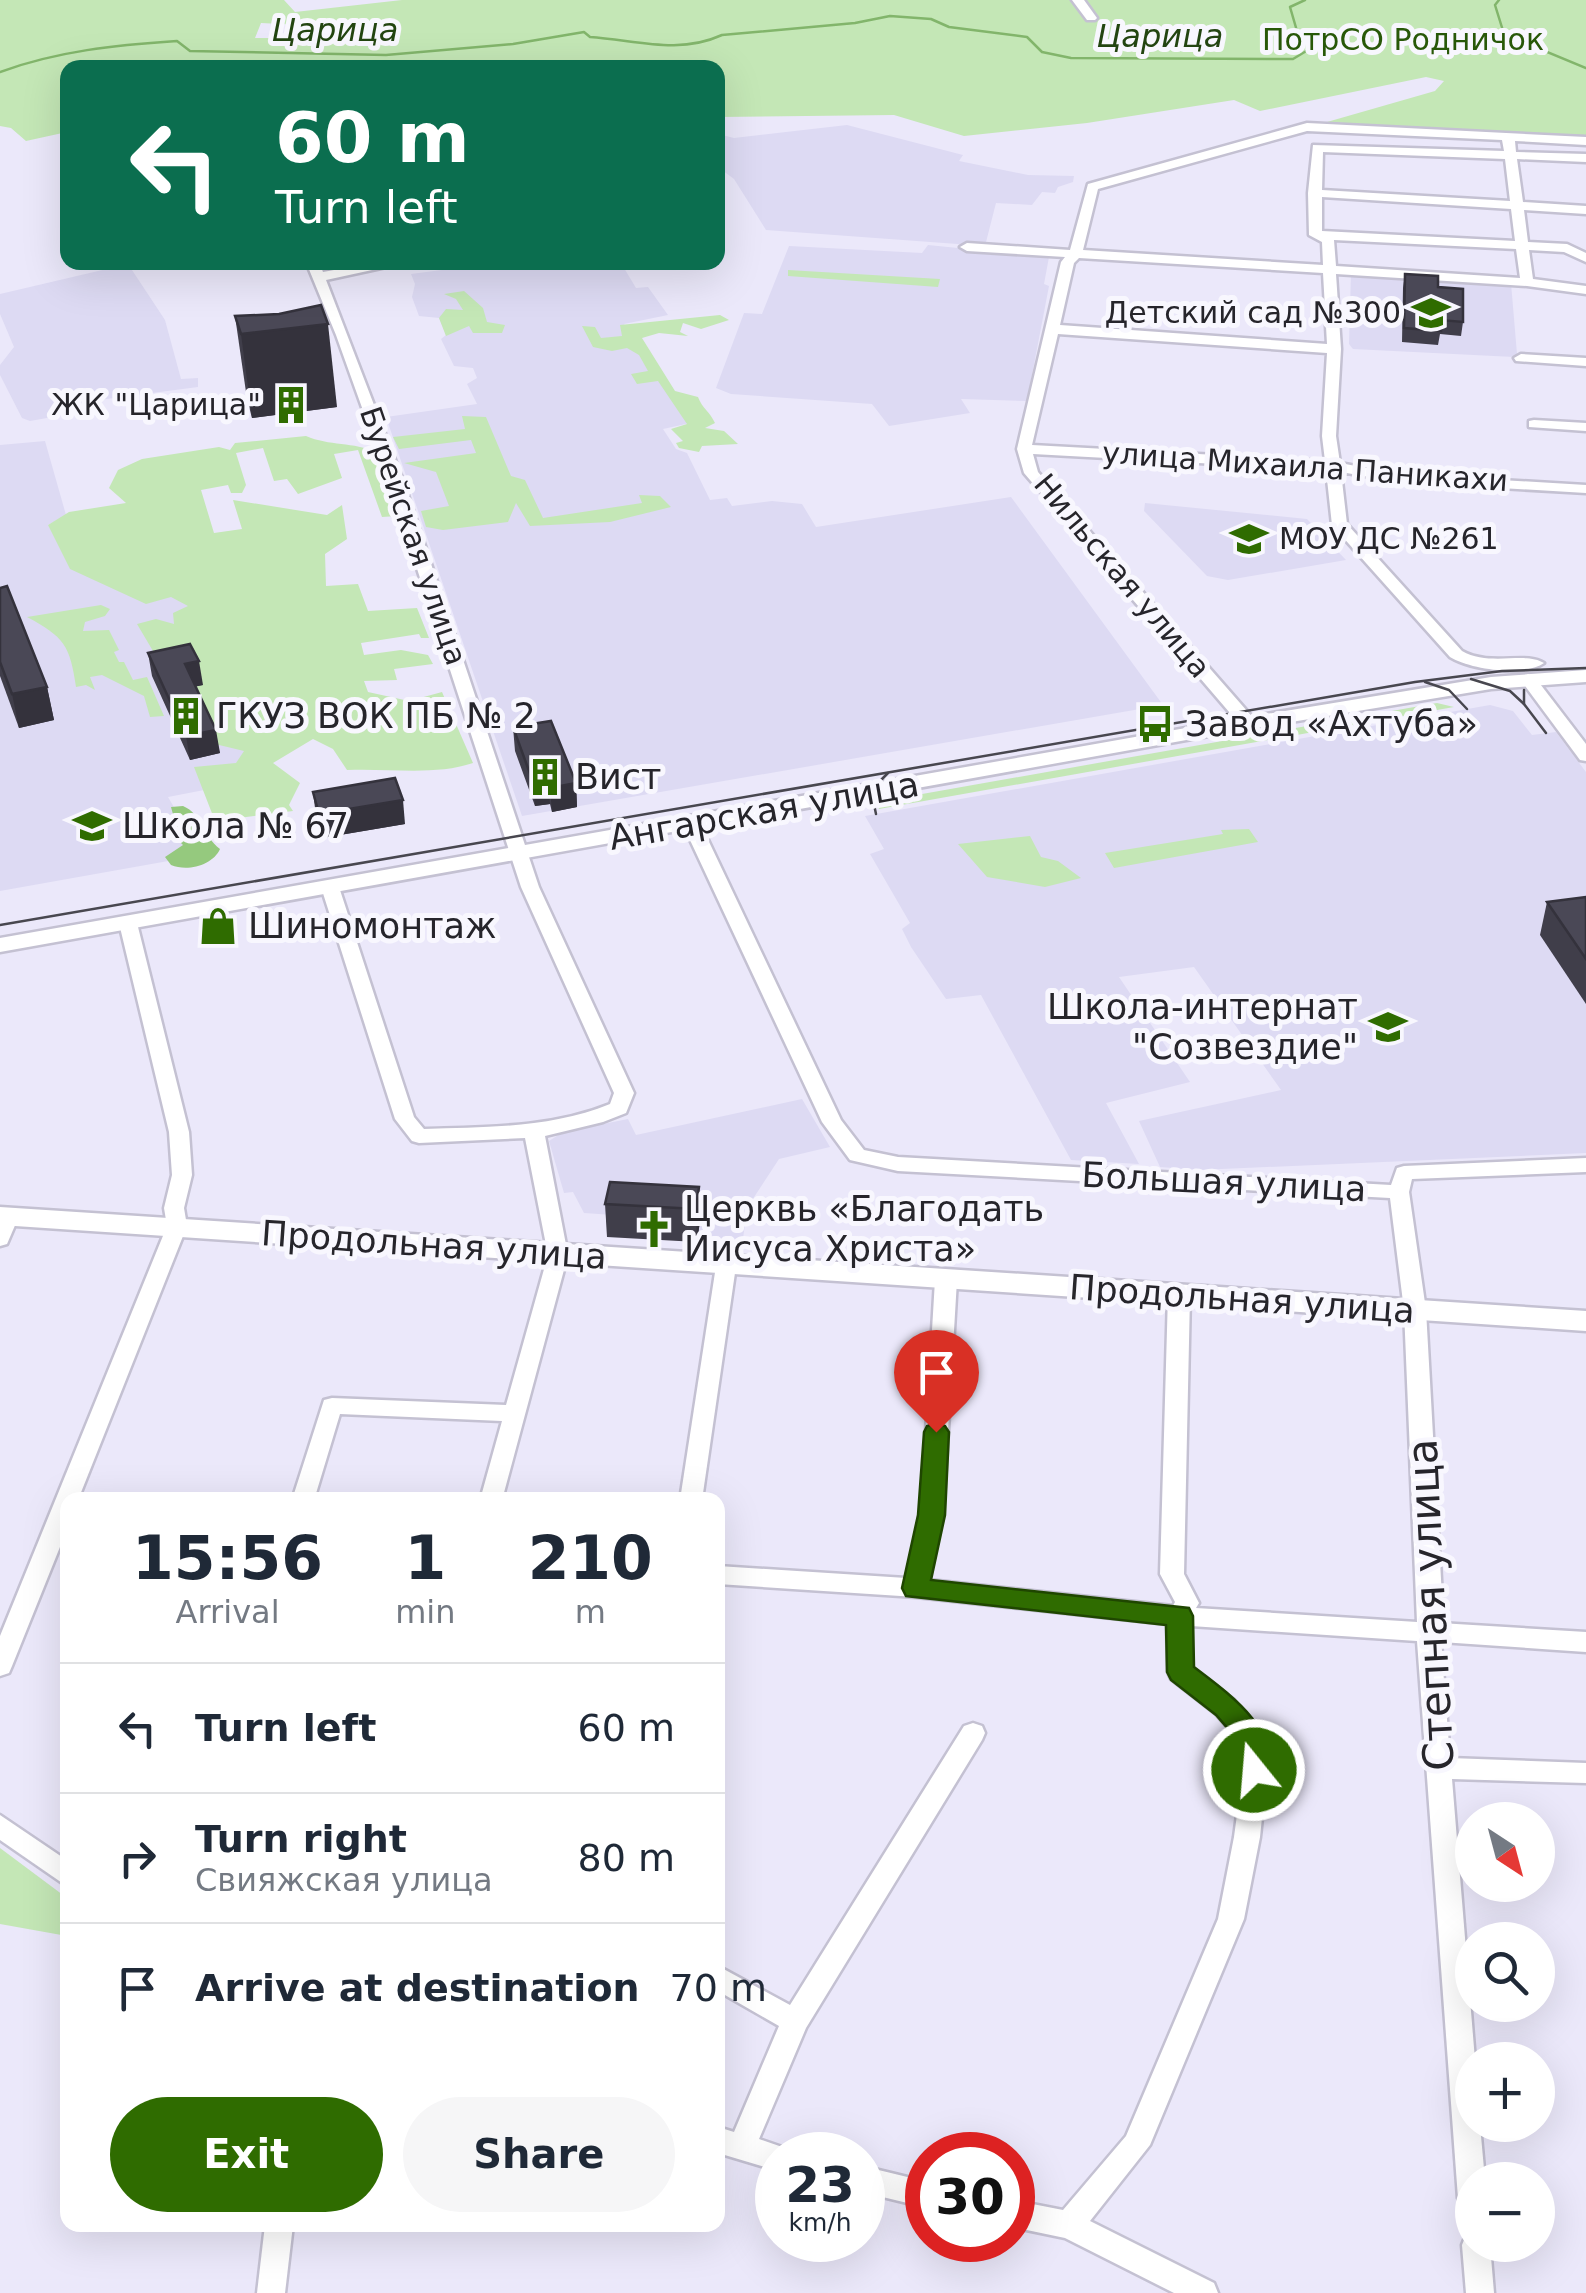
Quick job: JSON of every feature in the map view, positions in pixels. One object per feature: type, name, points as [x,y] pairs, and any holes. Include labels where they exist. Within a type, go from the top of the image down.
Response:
[{"type":"main road","name":"Ангарская улица","points":[[0,946],[692,825],[1586,661]]},
{"type":"main road","name":"Ангарская улица","points":[[1528,669],[1586,676]]},
{"type":"main road","name":"Продольная улица","points":[[3,1224],[176,1226],[1586,1321]]},
{"type":"street","points":[[1078,0],[1091,18]]},
{"type":"street","name":"Нильская улица","points":[[1248,723],[1032,473],[1024,449],[1068,262],[1076,254],[1092,187],[1307,128],[1508,137]]},
{"type":"street","points":[[1526,282],[1508,137],[1586,141]]},
{"type":"street","points":[[1315,235],[1317,148],[1586,158]]},
{"type":"street","points":[[1314,193],[1586,210]]},
{"type":"street","points":[[1315,235],[1567,248],[1586,258]]},
{"type":"street","points":[[1315,235],[1328,240],[1332,272],[1334,349],[1329,436],[1340,524],[1456,654],[1467,662],[1528,669],[1586,756]]},
{"type":"street","points":[[967,247],[1526,282],[1586,290]]},
{"type":"street","name":"Бурейская улица","points":[[315,270],[381,437],[518,854],[624,1093],[620,1108],[600,1117],[534,1132]]},
{"type":"street","points":[[1052,329],[1334,349]]},
{"type":"street","points":[[1521,358],[1586,362]]},
{"type":"street","points":[[1534,424],[1586,427]]},
{"type":"street","name":"улица Михаила Паникахи","points":[[1024,449],[1332,466],[1398,478],[1586,489]]},
{"type":"street","name":"Большая улица","points":[[692,825],[832,1122],[858,1155],[898,1164],[1400,1192],[1404,1173],[1586,1165]]},
{"type":"street","points":[[330,887],[405,1119],[419,1136],[534,1132],[558,1254],[493,1492]]},
{"type":"street","points":[[70,1492],[176,1226],[174,1208],[182,1175],[179,1132],[128,922]]},
{"type":"street","name":"Степная улица","points":[[1400,1192],[1415,1310],[1430,1597],[1428,1632],[1469,2162]]},
{"type":"street","points":[[693,1492],[726,1266]]},
{"type":"street","points":[[916,1588],[932,1515],[946,1280]]},
{"type":"street","points":[[1069,2225],[1136,2144],[1231,1919],[1247,1837],[1254,1770],[1249,1734],[1226,1707],[1180,1672],[1179,1616],[1187,1603],[1172,1574],[1179,1295]]},
{"type":"street","points":[[305,1492],[332,1406],[513,1413]]},
{"type":"street","points":[[0,1666],[60,1516]]},
{"type":"street","points":[[725,1575],[916,1588],[1179,1616],[1586,1642]]},
{"type":"street","points":[[755,2151],[729,2144],[794,2022],[973,1733]]},
{"type":"street","points":[[1438,1768],[1586,1772]]},
{"type":"street","points":[[0,1826],[60,1870]]},
{"type":"street","points":[[725,1982],[794,2022]]},
{"type":"street","points":[[1035,2218],[1069,2225],[1204,2293]]},
{"type":"street","points":[[272,2293],[277,2232]]},
{"type":"street","points":[[1477,2262],[1480,2293]]},
{"type":"shaded area","points":[[847,125],[963,155],[959,161],[1028,175],[1074,176],[1073,182],[1058,187],[1055,193],[1042,192],[1032,205],[996,203],[985,246],[766,230],[734,179],[725,172],[725,136],[734,138]]},
{"type":"shaded area","points":[[928,245],[1049,257],[1044,284],[1049,286],[1027,401],[961,399],[970,413],[889,426],[872,404],[731,394],[716,388],[744,313],[762,314],[789,246],[922,253]]},
{"type":"shaded area","points":[[102,270],[132,270],[165,320],[181,379],[198,378],[198,387],[91,401],[91,405],[75,413],[30,421],[22,418],[0,375],[0,365],[14,347],[0,314],[0,294]]},
{"type":"shaded area","points":[[442,270],[625,270],[636,288],[648,287],[668,315],[624,324],[695,422],[663,429],[676,449],[687,453],[710,500],[727,498],[732,506],[772,501],[802,504],[816,527],[1011,497],[1163,705],[522,816],[386,417],[477,404],[467,384],[477,378],[473,368],[454,366],[441,339],[446,335],[439,318],[419,316],[412,297],[415,284],[411,274]]},
{"type":"shaded area","name":"Детский сад №300","points":[[1351,273],[1511,283],[1517,354],[1514,357],[1353,349],[1349,344]]},
{"type":"shaded area","points":[[45,441],[66,515],[48,525],[179,588],[273,751],[271,777],[168,797],[202,855],[0,891],[0,445]]},
{"type":"shaded area","name":"МОУ ДС №261","points":[[1145,503],[1307,519],[1346,560],[1228,580],[1207,576],[1144,511]]},
{"type":"shaded area","points":[[1490,705],[1513,711],[1532,735],[1556,732],[1586,772],[1586,1153],[1199,1170],[1160,1167],[1139,1121],[1281,1090],[1194,967],[1119,977],[1190,1082],[1106,1103],[1139,1164],[1071,1160],[981,995],[946,999],[911,947],[902,929],[910,923],[870,854],[884,849],[865,816]]},
{"type":"shaded area","points":[[802,1099],[830,1147],[779,1159],[741,1217],[746,1218],[742,1245],[697,1242],[700,1221],[584,1213],[573,1192],[564,1193],[549,1141],[563,1132],[628,1119],[636,1135]]},
{"type":"green space","name":"ПотрСО Родничок","points":[[0,0],[284,0],[295,12],[402,0],[1586,0],[1586,137],[1327,122],[1435,91],[1444,81],[1426,77],[1260,111],[1234,100],[1087,123],[964,136],[894,115],[725,117],[725,60],[60,60],[60,134],[26,141],[11,128],[0,126]],"holes":[[[261,23],[360,28],[355,38],[255,38]]]},
{"type":"green space","points":[[788,270],[940,279],[938,287],[788,276]]},
{"type":"green space","points":[[464,291],[483,308],[487,322],[505,325],[502,333],[473,333],[469,326],[446,336],[439,318],[446,309],[463,310],[456,299],[444,294]]},
{"type":"green space","points":[[720,315],[729,320],[701,329],[683,323],[680,332],[688,336],[659,333],[642,338],[675,391],[698,397],[715,423],[705,428],[724,431],[738,444],[702,446],[699,452],[679,448],[676,443],[683,441],[671,429],[687,424],[658,381],[637,384],[631,374],[648,371],[639,355],[627,348],[612,351],[593,347],[582,326],[595,327],[601,338],[622,336],[620,325]]},
{"type":"green space","points":[[462,416],[486,417],[511,476],[525,480],[543,518],[642,503],[639,495],[660,496],[671,507],[610,522],[530,526],[516,503],[508,522],[443,530],[426,527],[421,511],[449,506],[436,472],[404,463],[476,453],[471,440],[399,449],[393,437],[465,429]]},
{"type":"green space","points":[[306,436],[376,452],[397,516],[382,517],[358,450],[334,454],[342,478],[298,494],[287,479],[274,481],[263,448],[236,453],[246,485],[242,493],[231,493],[228,485],[201,490],[214,533],[242,529],[233,500],[327,515],[342,505],[347,539],[325,554],[326,586],[358,584],[368,611],[417,608],[429,638],[419,634],[361,643],[364,655],[401,650],[428,655],[433,664],[394,669],[397,680],[364,681],[368,692],[409,701],[442,692],[473,763],[427,770],[347,770],[333,749],[313,739],[273,763],[300,783],[289,805],[293,811],[215,821],[194,767],[236,763],[244,751],[215,744],[137,624],[156,619],[174,624],[173,613],[188,606],[171,597],[146,604],[70,569],[48,525],[69,512],[126,503],[109,488],[118,470],[142,459],[219,447],[230,450],[235,443]]},
{"type":"green space","points":[[101,605],[110,609],[105,616],[85,622],[83,631],[109,630],[119,650],[114,652],[119,662],[124,662],[133,680],[147,677],[164,716],[150,717],[144,696],[102,675],[90,677],[95,690],[86,685],[76,687],[63,644],[27,617]]},
{"type":"green space","points":[[1437,703],[1454,707],[879,809],[877,802]]},
{"type":"green space","points":[[183,806],[194,814],[220,849],[206,863],[192,867],[171,865],[165,857],[183,845],[161,823],[174,818],[171,807]]},
{"type":"green space","points":[[1249,829],[1258,842],[1114,868],[1105,853],[1223,834],[1221,830]]},
{"type":"green space","points":[[1030,836],[1041,857],[1058,861],[1081,878],[1045,887],[987,877],[958,844]]},
{"type":"green space","points":[[0,1848],[60,1893],[60,1935],[0,1924]]},
{"type":"building","points":[[1405,274],[1438,276],[1438,287],[1463,289],[1463,322],[1441,320],[1441,331],[1404,328]]},
{"type":"building","points":[[321,305],[328,324],[241,334],[235,316],[279,314]]},
{"type":"building","points":[[7,586],[47,687],[12,694],[0,662],[0,588]]},
{"type":"building","points":[[190,644],[199,661],[185,664],[216,730],[186,736],[148,653]]},
{"type":"building","points":[[551,721],[576,783],[550,788],[548,780],[533,782],[513,727]]},
{"type":"building","points":[[395,778],[403,800],[319,814],[313,792]]},
{"type":"building","points":[[1586,897],[1586,959],[1547,902]]},
{"type":"building","points":[[610,1182],[699,1187],[696,1209],[605,1204]]},
{"type":"waterway","name":"Царица","points":[[0,72],[87,50],[177,41],[190,51],[386,55],[513,44],[584,32],[590,37],[673,45],[722,35],[855,23],[890,16],[931,19],[949,27],[1027,37],[1042,52],[1071,58],[1293,59],[1313,47],[1299,38],[1290,7],[1305,0]]},
{"type":"waterway","name":"Царица","points":[[1499,0],[1495,5],[1504,34],[1586,68]]},
{"type":"tram line","points":[[0,925],[1415,682],[1502,671],[1586,668]]},
{"type":"tram line","points":[[1471,679],[1510,691],[1524,704]]},
{"type":"tram line","points":[[1425,682],[1449,690],[1467,709]]},
{"type":"tram line","points":[[1524,690],[1524,704]]},
{"type":"tram line","points":[[1524,704],[1546,733]]},
{"type":"tram line","points":[[876,814],[871,790],[888,773]]},
{"type":"place","name":"Детский сад №300","points":[[1431,313]]},
{"type":"place","name":"ЖК \"Царица\"","points":[[291,405]]},
{"type":"place","name":"МОУ ДС №261","points":[[1249,539]]},
{"type":"place","name":"ГКУЗ ВОК ПБ № 2","points":[[186,716]]},
{"type":"place","name":"Завод «Ахтуба»","points":[[1155,724]]},
{"type":"place","name":"Вист","points":[[545,777]]},
{"type":"place","name":"Школа № 67","points":[[92,826]]},
{"type":"place","name":"Шиномонтаж","points":[[218,926]]},
{"type":"place","name":"Школа-интернат \"Созвездие\"","points":[[1388,1027]]},
{"type":"place","name":"Церквь «Благодать Иисуса Христа»","points":[[654,1229]]},
{"type":"route","points":[[936,1432],[932,1515],[916,1588],[1179,1616],[1180,1672],[1226,1707],[1249,1734],[1254,1770]]}]
